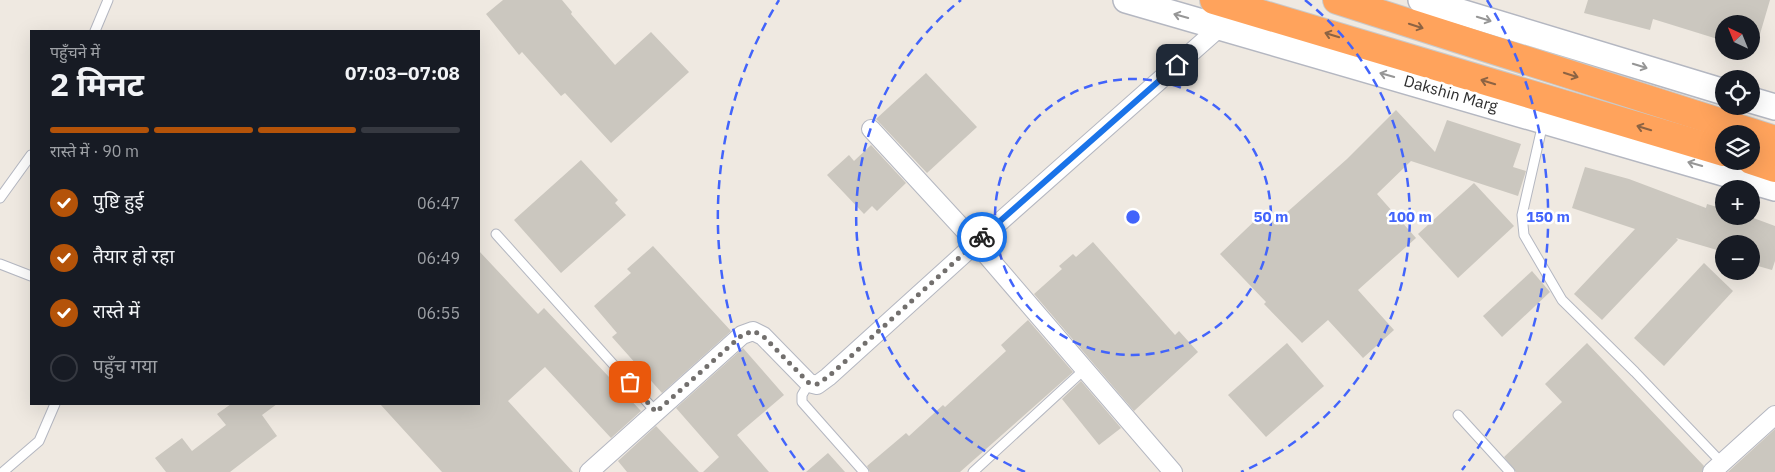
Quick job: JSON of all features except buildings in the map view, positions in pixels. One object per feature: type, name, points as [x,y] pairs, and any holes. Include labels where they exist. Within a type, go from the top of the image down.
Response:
[{"type":"highway","name":"Dakshin Marg","points":[[1214,0],[1715,149]]},
{"type":"highway","points":[[1337,0],[1775,140]]},
{"type":"highway","points":[[1760,163],[1775,168]]},
{"type":"street","name":"Dakshin Marg","points":[[1126,0],[1775,188]]},
{"type":"street","points":[[1421,0],[1715,89]]},
{"type":"street","points":[[589,472],[742,335],[753,331],[763,336],[809,383],[817,384],[828,377],[976,242],[1220,27]]},
{"type":"street","points":[[1760,103],[1775,107]]},
{"type":"street","points":[[871,129],[976,242],[1173,472]]},
{"type":"street","points":[[1716,467],[1775,415]]},
{"type":"lane","points":[[95,30],[108,0]]},
{"type":"lane","points":[[1544,120],[1522,215],[1524,236],[1562,300],[1635,372],[1716,467]]},
{"type":"lane","points":[[0,198],[30,156]]},
{"type":"lane","points":[[496,234],[656,412]]},
{"type":"lane","points":[[0,264],[30,276]]},
{"type":"lane","points":[[973,472],[1085,369]]},
{"type":"lane","points":[[809,383],[802,395],[802,402],[864,472]]},
{"type":"lane","points":[[2,472],[39,441],[55,405]]},
{"type":"lane","points":[[1458,415],[1510,472]]},
{"type":"way so far","points":[[630,382],[656,412],[742,335],[753,331],[763,336],[809,383],[817,384],[828,377],[982,237]]},
{"type":"route","points":[[982,237],[1177,65]]}]
